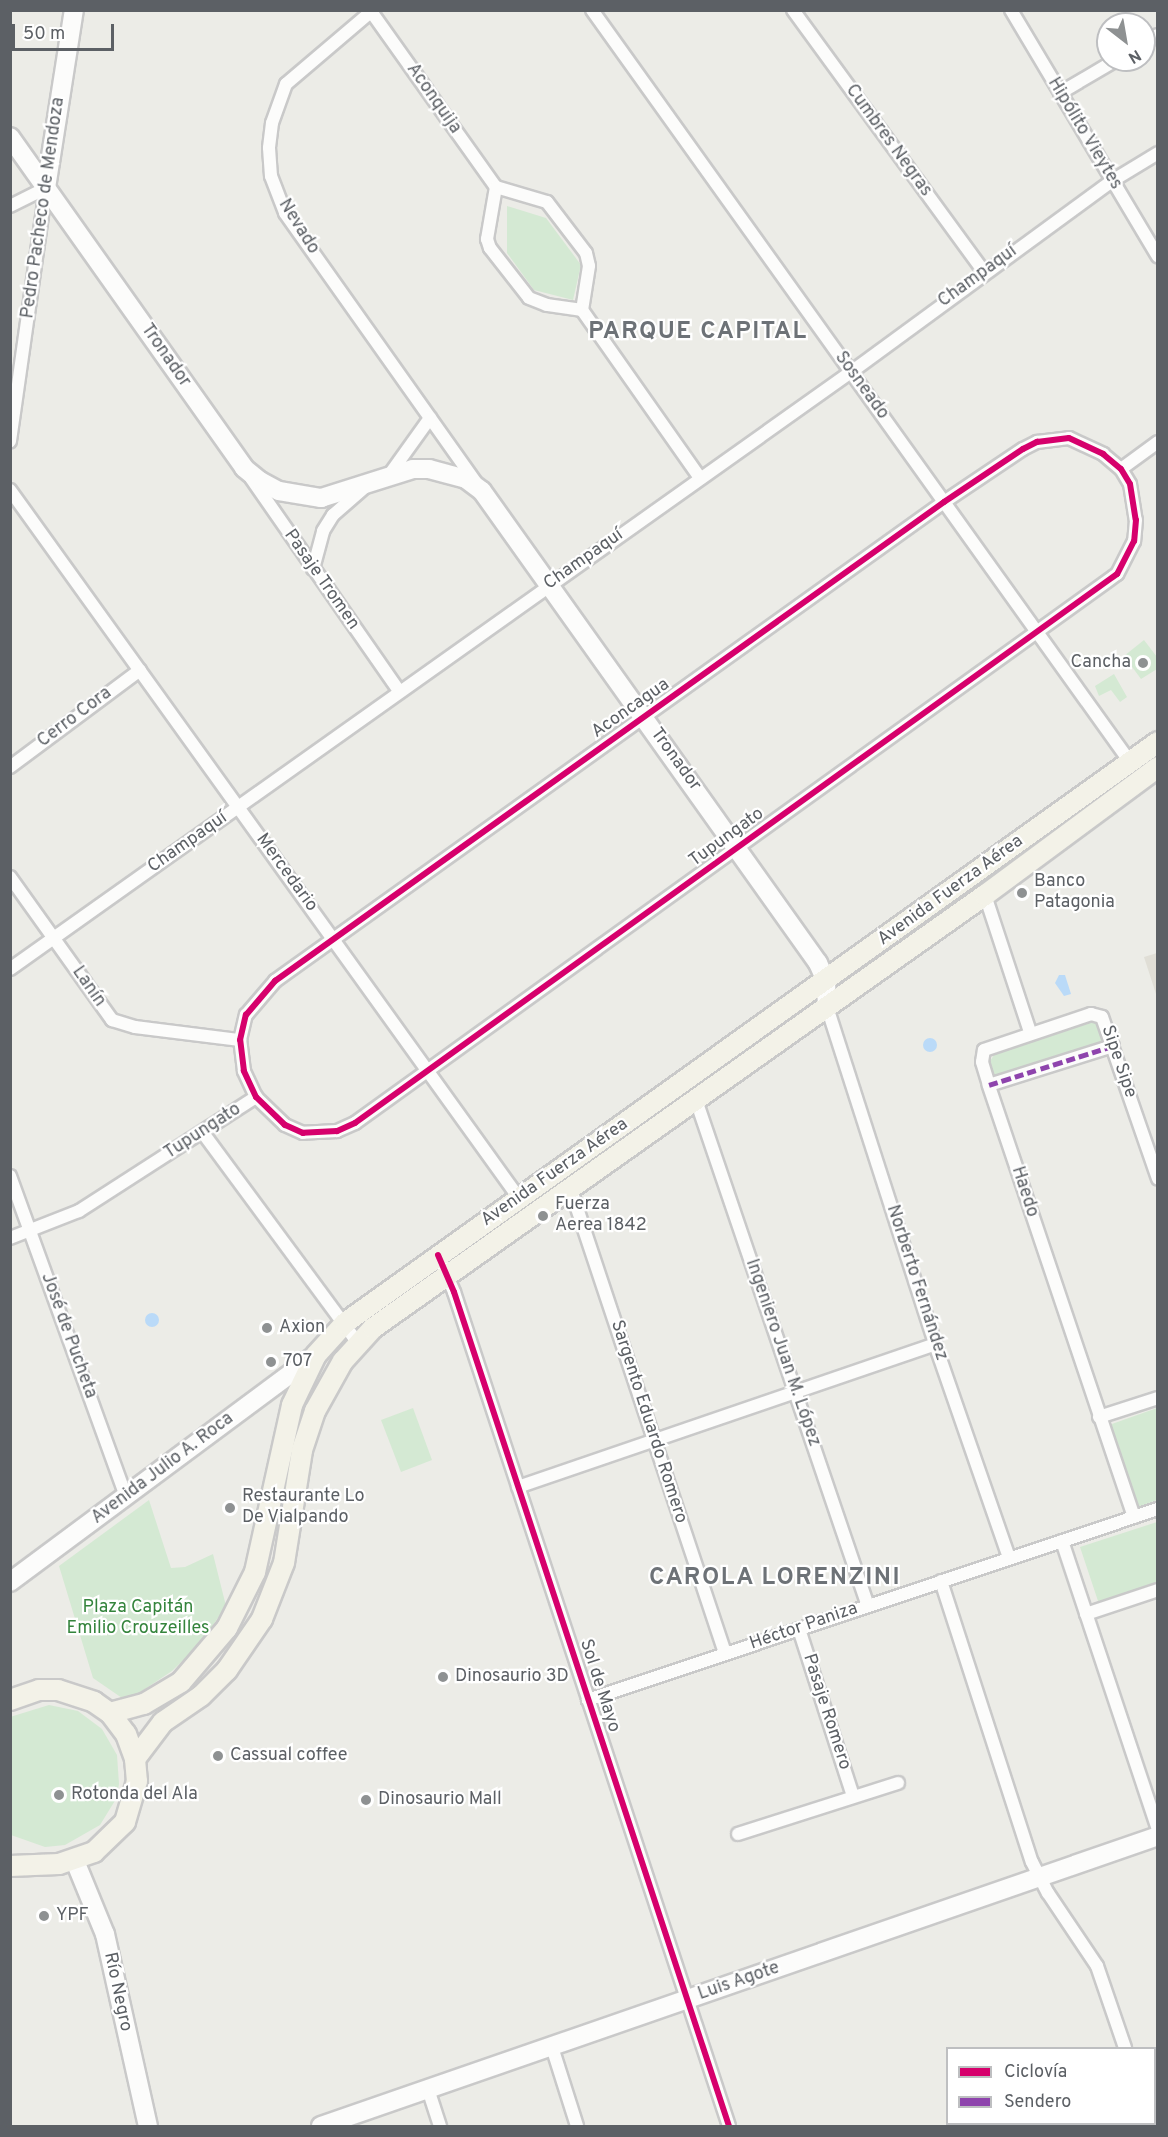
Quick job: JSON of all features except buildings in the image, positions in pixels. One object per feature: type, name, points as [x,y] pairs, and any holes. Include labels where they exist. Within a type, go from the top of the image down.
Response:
[{"type":"main road","name":"Pedro Pacheco de Mendoza","points":[[46,188],[74,10]]},
{"type":"main road","name":"Tronador","points":[[10,137],[244,468],[279,491],[298,496],[321,498],[365,487],[386,478],[429,469],[466,479],[482,491],[818,963],[826,981],[827,1007]]},
{"type":"main road","name":"Avenida Fuerza Aérea","points":[[110,1713],[144,1704],[181,1682],[232,1619],[255,1572],[283,1432],[300,1384],[316,1355],[345,1323],[1158,742]]},
{"type":"main road","name":"Avenida Fuerza Aérea","points":[[135,1759],[163,1722],[201,1696],[226,1670],[262,1619],[284,1563],[308,1428],[320,1397],[358,1343],[395,1311],[571,1190],[985,895],[1158,767]]},
{"type":"main road","name":"Avenida Julio A. Roca","points":[[10,1582],[316,1355]]},
{"type":"main road","points":[[10,1700],[39,1690],[58,1690],[86,1698],[110,1713],[126,1734],[135,1759],[134,1802],[125,1822],[111,1839],[75,1861],[10,1866]]},
{"type":"main road","name":"Luis Agote","points":[[321,2127],[1158,1836]]},
{"type":"main road","points":[[10,1854],[43,1864]]},
{"type":"main road","name":"Río Negro","points":[[75,1861],[105,1934],[148,2127]]},
{"type":"street","name":"Sosneado","points":[[592,10],[1130,762]]},
{"type":"street","name":"Cumbres Negras","points":[[793,10],[984,272]]},
{"type":"street","name":"Hipólito Vieytes","points":[[1011,10],[1158,257]]},
{"type":"street","name":"Aconquija","points":[[372,11],[496,187]]},
{"type":"street","name":"Nevado","points":[[372,11],[286,84],[276,103],[268,162],[285,213],[429,418]]},
{"type":"street","points":[[1060,93],[1096,72]]},
{"type":"street","name":"Champaquí","points":[[10,969],[850,372],[984,272],[1112,181],[1158,153]]},
{"type":"street","points":[[582,310],[547,305],[529,298],[490,248],[487,239],[496,187],[548,202],[586,253],[589,266],[582,310],[700,478]]},
{"type":"street","points":[[10,206],[46,188]]},
{"type":"street","name":"Pedro Pacheco de Mendoza","points":[[10,441],[46,188]]},
{"type":"street","points":[[386,478],[429,418]]},
{"type":"street","name":"Tronador","points":[[429,418],[482,491]]},
{"type":"street","name":"Aconcagua","points":[[256,1097],[244,1071],[240,1040],[255,1001],[275,981],[333,938],[645,718],[944,502],[1023,449],[1054,439],[1084,444],[1121,469]]},
{"type":"street","points":[[1121,469],[1158,442]]},
{"type":"street","name":"Pasaje Tromen","points":[[244,468],[399,691]]},
{"type":"street","name":"Tupungato","points":[[10,1238],[31,1232],[79,1211],[256,1097],[285,1125],[303,1134],[337,1131],[355,1123],[429,1073],[1116,574],[1126,560],[1134,541],[1136,520],[1134,499],[1121,469]]},
{"type":"street","name":"Tronador","points":[[313,569],[323,531],[333,515],[365,487]]},
{"type":"street","name":"Mercedario","points":[[10,490],[519,1198]]},
{"type":"street","name":"Cerro Cora","points":[[10,767],[140,669]]},
{"type":"street","name":"Lanín","points":[[10,877],[112,1020],[135,1027],[240,1040]]},
{"type":"street","points":[[985,895],[1030,1032]]},
{"type":"street","name":"Norberto Fernández","points":[[827,1007],[935,1344],[1009,1558]]},
{"type":"street","name":"Sipe Sipe","points":[[1030,1032],[1098,1014],[1102,1017],[1158,1179]]},
{"type":"street","name":"Haedo","points":[[1030,1032],[984,1050],[982,1062],[1134,1517]]},
{"type":"street","points":[[989,1086],[1113,1046]]},
{"type":"street","name":"Ingeniero Juan M. López","points":[[696,1100],[868,1606]]},
{"type":"street","points":[[203,1133],[358,1343]]},
{"type":"street","name":"José de Pucheta","points":[[10,1176],[126,1496]]},
{"type":"street","name":"Sargento Eduardo Romero","points":[[571,1190],[725,1654]]},
{"type":"street","name":"Sol de Mayo","points":[[438,1256],[448,1275],[729,2127]]},
{"type":"street","points":[[518,1487],[935,1344]]},
{"type":"street","points":[[1099,1417],[1158,1398]]},
{"type":"street","name":"Héctor Paniza","points":[[588,1700],[1158,1509]]},
{"type":"street","points":[[1062,1541],[1158,1830]]},
{"type":"street","points":[[941,1581],[1038,1876],[1097,1966],[1124,2047]]},
{"type":"street","points":[[1086,1614],[1158,1590]]},
{"type":"street","name":"Pasaje Romero","points":[[800,1629],[853,1796]]},
{"type":"street","points":[[738,1834],[898,1783]]},
{"type":"street","points":[[552,2047],[577,2127]]},
{"type":"street","points":[[428,2090],[440,2127]]},
{"type":"shaded area","points":[[1158,953],[1157,997],[1144,957]]},
{"type":"green space","points":[[507,206],[546,218],[581,265],[573,300],[534,290],[507,253]]},
{"type":"green space","name":"Cancha","points":[[1144,640],[1157,657],[1157,669],[1141,679],[1124,656]]},
{"type":"green space","points":[[1114,674],[1127,697],[1120,702],[1111,690],[1099,696],[1095,686]]},
{"type":"green space","points":[[1089,1018],[1098,1022],[1108,1044],[995,1080],[989,1063],[997,1050]]},
{"type":"green space","points":[[413,1408],[432,1460],[401,1472],[381,1420]]},
{"type":"green space","points":[[1157,1408],[1157,1500],[1138,1507],[1109,1425]]},
{"type":"green space","name":"Plaza Capitán Emilio Crouzeilles","points":[[149,1500],[171,1568],[185,1567],[213,1554],[226,1606],[201,1643],[172,1671],[133,1697],[122,1698],[93,1678],[59,1566]]},
{"type":"green space","points":[[1157,1522],[1157,1584],[1099,1604],[1080,1547]]},
{"type":"green space","points":[[49,1705],[78,1711],[102,1729],[117,1755],[119,1784],[116,1799],[100,1825],[65,1845],[45,1847],[11,1835],[10,1717]]},
{"type":"water","points":[[1059,975],[1065,975],[1071,994],[1064,996],[1055,983]]},
{"type":"water","points":[[930,1038],[935,1040],[937,1045],[935,1050],[930,1052],[925,1050],[923,1045],[925,1040]]},
{"type":"water","points":[[152,1313],[157,1315],[159,1320],[157,1325],[152,1327],[147,1325],[145,1320],[147,1315]]},
{"type":"marked path","points":[[989,1085],[1113,1046]]},
{"type":"cycle path","points":[[1069,438],[1103,454],[1121,469],[1130,484],[1136,520],[1134,541],[1117,574],[355,1123],[337,1131],[303,1133],[285,1125],[256,1097],[244,1071],[240,1040],[246,1015],[275,981],[944,502],[1023,449],[1037,442],[1069,438]]},
{"type":"cycle path","points":[[438,1255],[454,1292],[729,2126]]},
{"type":"place","name":"Cancha","points":[[1143,663]]},
{"type":"place","name":"Banco Patagonia","points":[[1022,893]]},
{"type":"place","name":"Fuerza Aerea 1842","points":[[543,1216]]},
{"type":"place","name":"Axion","points":[[267,1328]]},
{"type":"place","name":"707","points":[[271,1362]]},
{"type":"place","name":"Restaurante Lo De Vialpando","points":[[230,1508]]},
{"type":"place","name":"Dinosaurio 3D","points":[[443,1677]]},
{"type":"place","name":"Cassual coffee","points":[[218,1756]]},
{"type":"place","name":"Rotonda del Ala","points":[[59,1795]]},
{"type":"place","name":"Dinosaurio Mall","points":[[366,1800]]},
{"type":"place","name":"YPF","points":[[44,1916]]},
{"type":"district","name":"PARQUE CAPITAL","points":[[698,333]]},
{"type":"district","name":"CAROLA LORENZINI","points":[[775,1579]]}]
